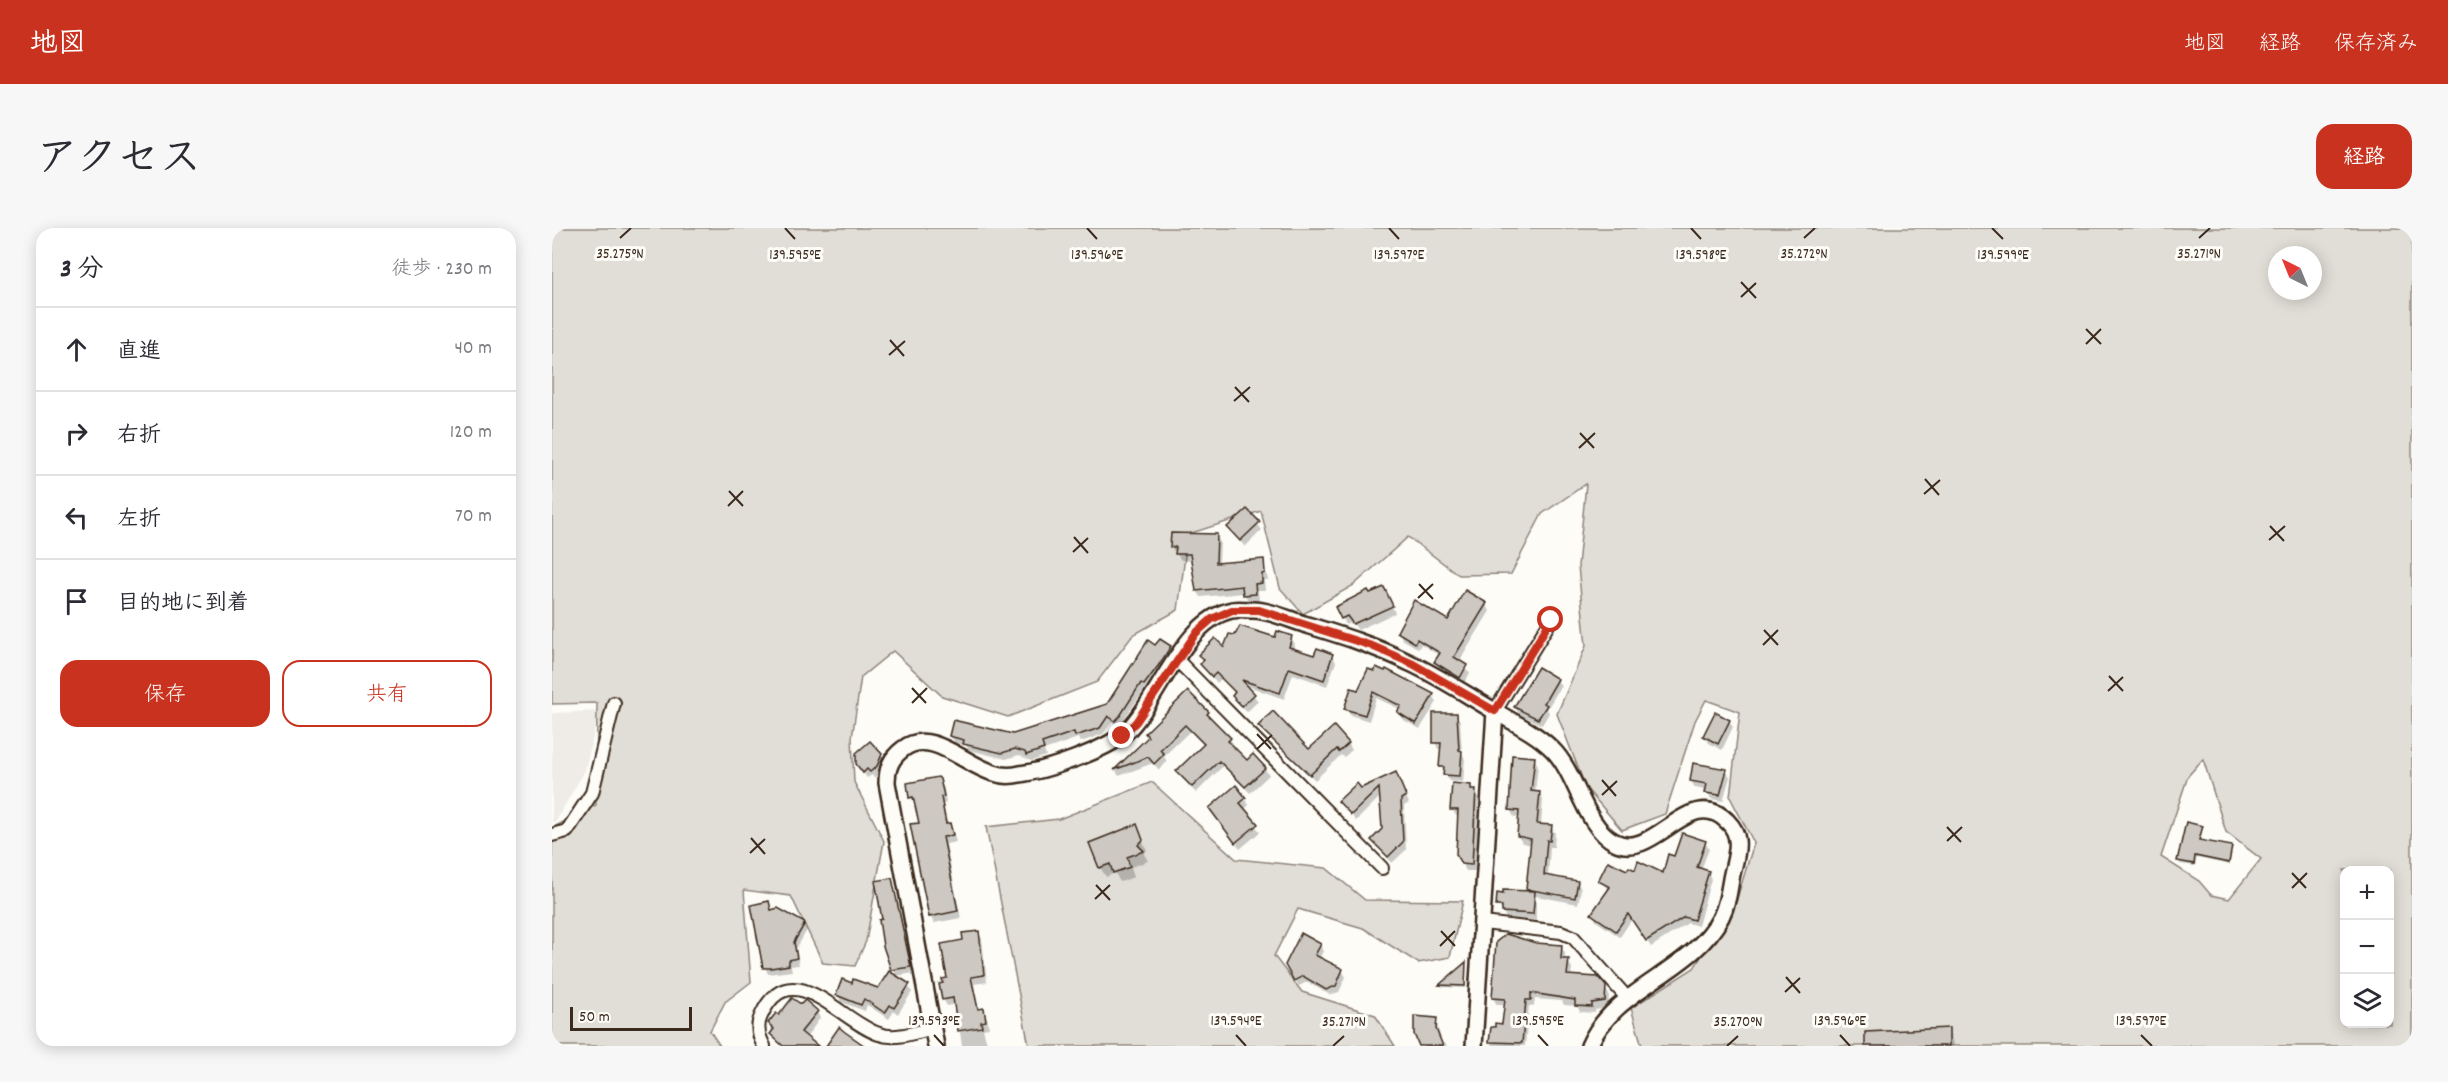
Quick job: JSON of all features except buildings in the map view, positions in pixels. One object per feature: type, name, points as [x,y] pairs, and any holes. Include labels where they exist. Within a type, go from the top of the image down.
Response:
[{"type":"street","points":[[936,1046],[887,783],[887,770],[894,756],[907,745],[923,741],[939,746],[993,773],[1009,776],[1038,770],[1106,747],[1136,722],[1196,633],[1212,619],[1232,610],[1259,610],[1372,646],[1413,664],[1495,711],[1551,748],[1563,761],[1596,825],[1610,840],[1623,846],[1636,845],[1687,814],[1706,811],[1723,816],[1734,828],[1738,841],[1728,900],[1721,918],[1696,948],[1628,999],[1600,1024],[1589,1046]]},
{"type":"street","points":[[1474,1046],[1495,711],[1551,620]]},
{"type":"street","points":[[1177,660],[1382,868]]},
{"type":"street","points":[[552,835],[567,831],[592,793],[614,703]]},
{"type":"street","points":[[1483,923],[1561,932],[1573,937],[1628,999]]},
{"type":"street","points":[[764,1046],[759,1037],[759,1021],[766,1005],[777,994],[790,988],[808,990],[878,1034],[892,1036],[933,1028]]},
{"type":"shaded area","points":[[552,228],[2412,228],[2412,1046],[1642,1046],[1631,1008],[1694,968],[1736,902],[1754,843],[1730,797],[1740,712],[1706,700],[1695,721],[1665,814],[1622,830],[1586,788],[1557,714],[1586,646],[1578,566],[1586,484],[1542,514],[1511,574],[1459,575],[1408,537],[1354,585],[1303,614],[1280,588],[1261,511],[1188,534],[1178,610],[1133,635],[1097,682],[1008,717],[942,696],[893,651],[861,677],[852,738],[854,782],[884,841],[866,941],[855,966],[823,963],[791,896],[744,890],[751,982],[725,1002],[710,1031],[720,1046],[552,1046],[552,828],[596,805],[597,703],[552,704]],"holes":[[[2203,759],[2226,832],[2261,859],[2229,899],[2211,895],[2199,881],[2161,857],[2188,776]]]},
{"type":"shaded area","points":[[599,711],[585,770],[556,821],[552,822],[552,713]]},
{"type":"shaded area","points":[[1152,782],[1236,859],[1326,868],[1365,900],[1463,901],[1450,957],[1418,963],[1363,928],[1298,909],[1274,956],[1302,992],[1375,1015],[1395,1046],[1029,1046],[986,827],[1059,819]]},
{"type":"route","points":[[1122,736],[1136,722],[1196,633],[1212,619],[1232,610],[1259,610],[1372,646],[1413,664],[1495,711],[1551,620]]}]
